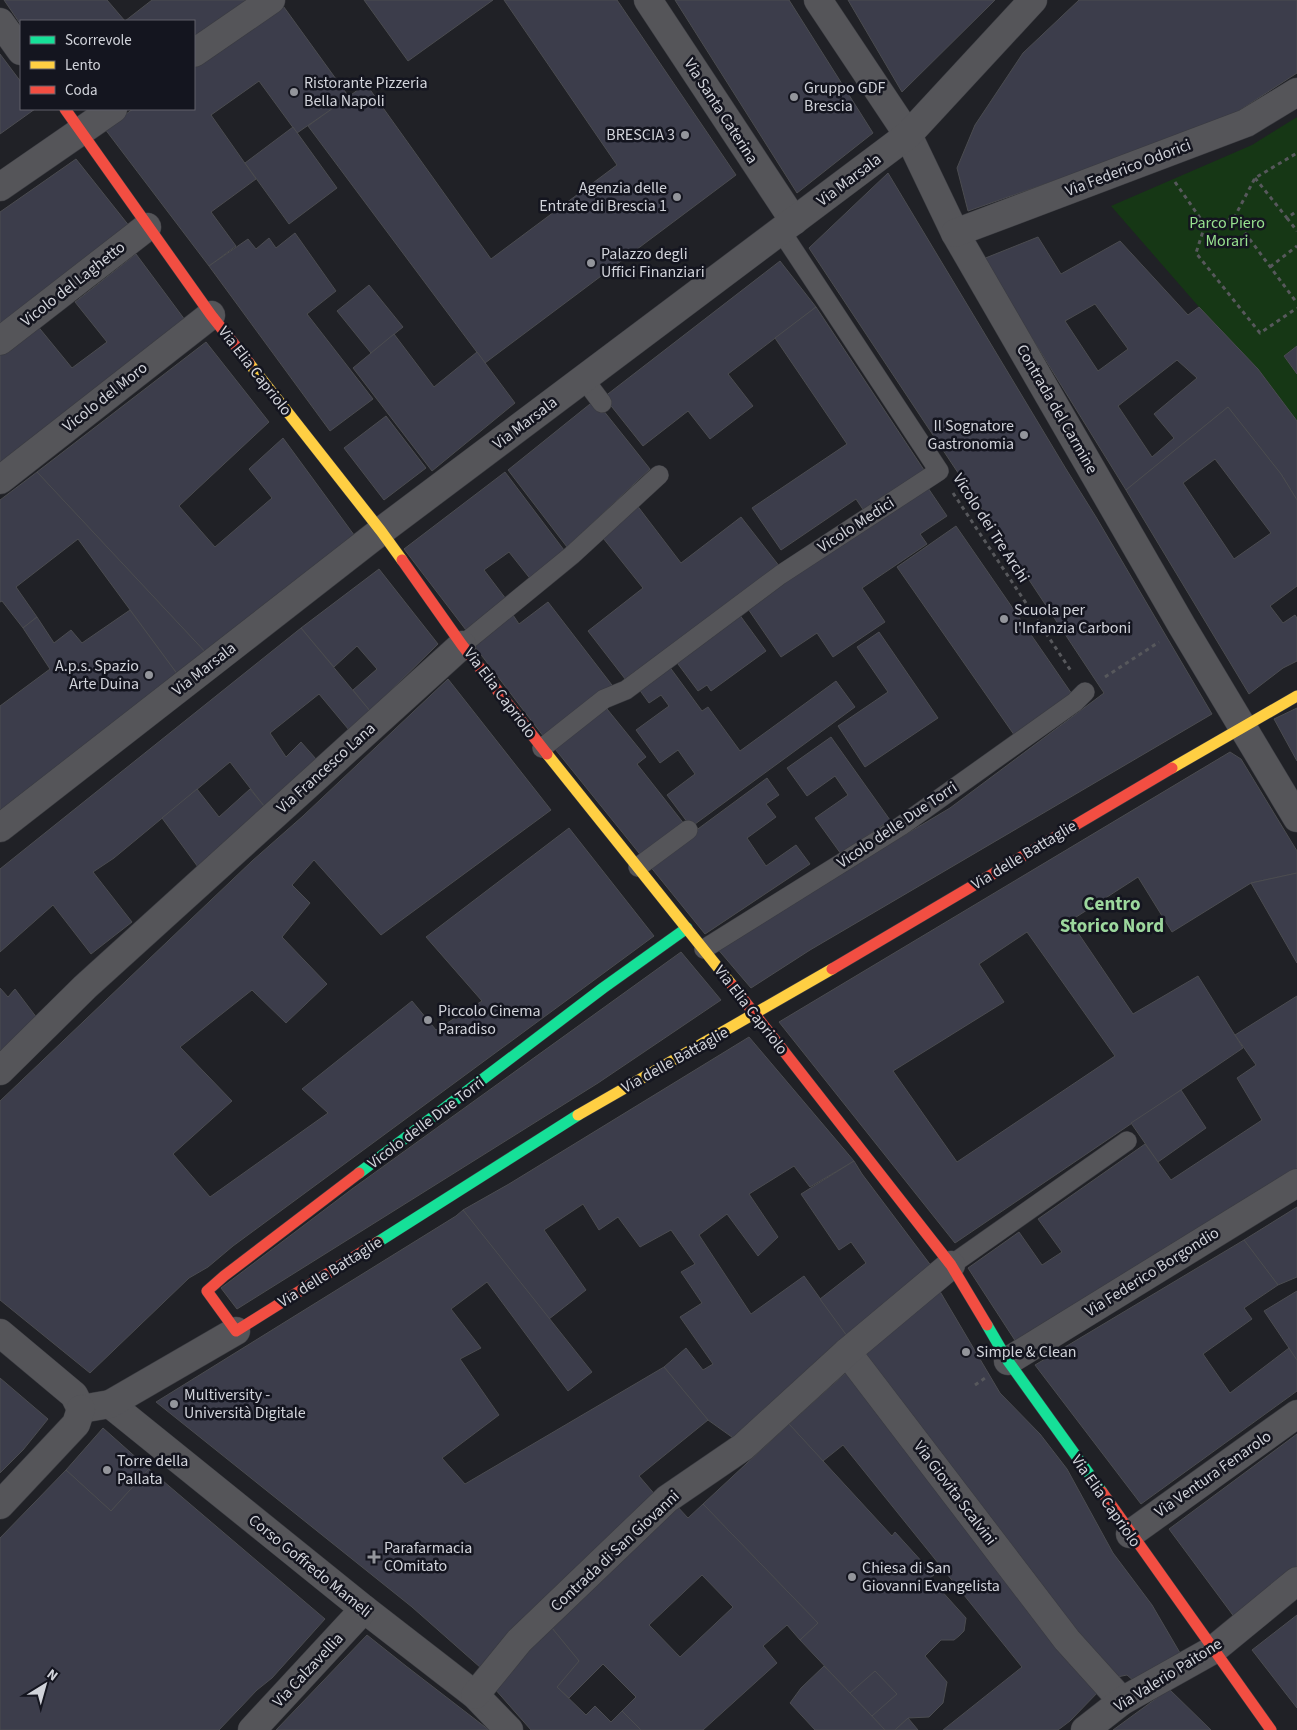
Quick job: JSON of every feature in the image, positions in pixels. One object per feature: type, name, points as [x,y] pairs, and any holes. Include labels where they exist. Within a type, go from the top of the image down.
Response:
[{"type":"street","points":[[195,52],[271,0]]},
{"type":"street","name":"Via Santa Caterina","points":[[648,0],[788,226]]},
{"type":"street","name":"Contrada del Carmine","points":[[818,0],[908,135],[955,233],[1242,727],[1297,818]]},
{"type":"street","name":"Via Marsala","points":[[0,828],[381,531],[908,135],[1033,0]]},
{"type":"street","points":[[0,22],[20,49]]},
{"type":"street","name":"Via Federico Odorici","points":[[955,233],[1246,123],[1297,92]]},
{"type":"street","name":"Via Elia Capriolo","points":[[66,110],[211,315],[381,531],[462,644],[951,1265],[1008,1361],[1271,1730]]},
{"type":"street","points":[[0,187],[113,110]]},
{"type":"street","name":"Vicolo del Laghetto","points":[[0,341],[147,227]]},
{"type":"street","name":"Vicolo del Moro","points":[[0,480],[211,315]]},
{"type":"street","name":"Via Francesco Lana","points":[[0,1071],[84,987],[462,644]]},
{"type":"street","name":"Via delle Battaglie","points":[[81,1409],[110,1404],[236,1331],[586,1111],[754,1015],[1297,696]]},
{"type":"street","name":"Vicolo delle Due Torri","points":[[236,1331],[207,1291],[218,1281],[595,994],[687,928]]},
{"type":"street","name":"Via Federico Borgondio","points":[[1008,1361],[1297,1183]]},
{"type":"street","name":"Contrada di San Giovanni","points":[[475,1695],[519,1641],[663,1503],[743,1447],[847,1352],[951,1265]]},
{"type":"street","points":[[0,1333],[74,1395],[81,1409],[76,1424],[0,1505]]},
{"type":"street","name":"Via Giovita Scalvini","points":[[847,1352],[1067,1640],[1122,1701]]},
{"type":"street","name":"Corso Goffredo Mameli","points":[[110,1404],[364,1609],[475,1695],[509,1730]]},
{"type":"street","name":"Via Ventura Fenarolo","points":[[1130,1534],[1297,1414]]},
{"type":"street","name":"Via Valerio Paitone","points":[[1085,1730],[1122,1701],[1213,1650],[1297,1581]]},
{"type":"street","name":"Via Calzavellia","points":[[252,1730],[364,1609]]},
{"type":"lane","points":[[788,226],[939,471]]},
{"type":"lane","points":[[584,379],[602,403]]},
{"type":"lane","name":"Vicolo Medici","points":[[542,748],[604,699],[626,690],[780,575],[939,471]]},
{"type":"lane","name":"Via Francesco Lana","points":[[462,644],[572,555],[659,475]]},
{"type":"lane","name":"Vicolo delle Due Torri","points":[[704,949],[901,826],[1075,702],[1084,692]]},
{"type":"lane","points":[[638,867],[688,830]]},
{"type":"lane","points":[[951,1265],[1127,1141]]},
{"type":"path","points":[[1205,226],[1234,218],[1255,178],[1297,153]]},
{"type":"path","points":[[1156,158],[1205,226]]},
{"type":"path","points":[[1255,178],[1297,231]]},
{"type":"path","points":[[1287,218],[1297,211]]},
{"type":"path","points":[[1234,218],[1297,303]]},
{"type":"path","points":[[1205,226],[1196,253],[1260,333],[1297,308]]},
{"type":"path","points":[[1270,267],[1297,246]]},
{"type":"path","name":"Vicolo dei Tre Archi","points":[[939,471],[1084,692]]},
{"type":"path","points":[[1084,692],[1166,637]]},
{"type":"green space","name":"Parco Piero Morari","points":[[1297,117],[1297,346],[1284,356],[1297,374],[1297,421],[1258,369],[1199,307],[1111,206],[1252,145]]},
{"type":"building","points":[[4,0],[107,0],[124,20],[20,20],[20,24]]},
{"type":"building","points":[[152,0],[249,0],[195,38],[195,20],[126,20]]},
{"type":"building","points":[[364,0],[493,0],[408,61]]},
{"type":"building","points":[[504,0],[617,0],[736,175],[485,363],[308,126],[366,84],[491,259],[617,165]]},
{"type":"building","name":"Gruppo GDF Brescia","points":[[675,0],[789,0],[873,133],[797,193]]},
{"type":"building","points":[[848,0],[995,0],[902,92]]},
{"type":"building","points":[[1079,0],[1297,0],[1297,73],[1220,123],[968,211],[957,168],[975,125],[1023,53]]},
{"type":"building","points":[[281,3],[349,97],[297,133],[259,81],[211,115],[256,179],[211,212],[236,246],[209,266],[105,129],[132,110],[195,110],[195,64]]},
{"type":"building","points":[[0,54],[20,81],[20,110],[34,110],[0,134]]},
{"type":"building","points":[[293,127],[337,188],[289,224],[245,163]]},
{"type":"building","points":[[76,159],[130,227],[0,324],[0,212]]},
{"type":"building","points":[[888,173],[1096,517],[1212,714],[810,950],[751,988],[716,947],[950,808],[1104,693],[809,248]]},
{"type":"building","points":[[295,233],[336,291],[307,314],[373,399],[330,431],[209,266],[248,239],[256,249],[269,238],[276,248]]},
{"type":"building","points":[[1038,237],[1061,274],[1120,241],[1188,315],[1199,307],[1258,369],[1297,421],[1297,500],[1281,474],[1228,407],[1126,490],[983,259]],"holes":[[[1095,304],[1128,349],[1098,371],[1065,321]],[[1177,360],[1197,378],[1154,414],[1174,438],[1152,457],[1118,406]]]},
{"type":"building","points":[[136,254],[185,320],[0,470],[0,352],[36,324],[72,368],[107,342],[75,302]]},
{"type":"building","points":[[780,261],[816,307],[728,374],[753,406],[710,439],[688,411],[643,446],[604,397]]},
{"type":"building","points":[[369,285],[403,327],[371,353],[337,311]]},
{"type":"building","points":[[816,307],[926,473],[866,514],[856,499],[781,550],[752,508],[847,444],[775,338]]},
{"type":"building","points":[[394,334],[434,387],[477,352],[515,403],[432,471],[353,368]]},
{"type":"building","points":[[206,342],[269,422],[179,506],[215,547],[272,498],[249,469],[283,438],[357,539],[208,655],[37,472]]},
{"type":"building","points":[[1297,346],[1297,374],[1284,356]]},
{"type":"building","points":[[595,400],[650,469],[567,547],[508,470]]},
{"type":"building","points":[[1228,407],[1281,474],[1297,500],[1297,586],[1270,606],[1283,623],[1295,615],[1297,618],[1297,661],[1283,668],[1249,694],[1126,490]],"holes":[[[1215,459],[1271,533],[1234,559],[1183,483]]]},
{"type":"building","points":[[386,416],[426,468],[384,500],[344,448]]},
{"type":"building","points":[[37,472],[208,655],[178,675],[78,539],[16,587],[37,617],[23,628],[2,601],[0,602],[0,500]]},
{"type":"building","points":[[505,472],[567,554],[532,581],[509,552],[484,570],[506,599],[466,630],[404,549]]},
{"type":"building","points":[[926,485],[947,516],[920,534],[927,544],[862,588],[885,622],[833,657],[817,633],[781,657],[746,606]]},
{"type":"building","points":[[636,504],[681,563],[741,517],[780,567],[629,684],[588,631],[643,588],[599,533]]},
{"type":"building","points":[[956,526],[1074,697],[1017,739],[897,567]]},
{"type":"building","points":[[379,569],[438,644],[370,711],[353,690],[377,669],[357,646],[334,667],[301,628]]},
{"type":"building","points":[[548,602],[615,689],[547,741],[472,643],[511,612],[519,624]]},
{"type":"building","points":[[130,610],[178,675],[0,814],[0,706],[50,669],[23,628],[37,617],[54,643],[71,630],[82,643]]},
{"type":"building","points":[[739,614],[766,651],[711,691],[707,685],[698,691],[675,660]]},
{"type":"building","points":[[301,628],[370,711],[349,730],[319,694],[270,733],[286,757],[301,742],[316,759],[264,806],[230,762],[114,858],[93,872],[132,922],[91,954],[53,905],[0,952],[0,869]]},
{"type":"building","points":[[879,632],[938,718],[865,767],[838,726],[888,692],[857,647]]},
{"type":"building","points":[[666,662],[702,711],[708,707],[740,751],[836,681],[855,707],[691,827],[667,795],[695,774],[678,750],[660,763],[636,730],[669,706],[661,695],[649,703],[636,685]]},
{"type":"building","points":[[448,679],[551,810],[381,935],[314,860],[292,885],[310,903],[282,937],[327,984],[286,1023],[252,990],[180,1047],[232,1101],[173,1154],[210,1197],[328,1113],[302,1089],[412,1001],[436,1030],[482,1001],[426,937],[569,828],[654,936],[233,1246],[208,1267],[189,1278],[90,1373],[0,1300],[0,1101],[252,861],[303,816]]},
{"type":"building","points":[[603,704],[646,757],[637,764],[685,825],[643,858],[551,744]]},
{"type":"building","points":[[1297,708],[1297,761],[1274,719]]},
{"type":"building","points":[[831,737],[890,820],[841,854],[815,818],[848,795],[835,776],[807,796],[787,768]]},
{"type":"building","points":[[1230,752],[1241,759],[1297,851],[1297,873],[1251,883],[1172,932],[1138,877],[1070,921],[1133,1014],[1198,976],[1243,1048],[955,1243],[779,1022]],"holes":[[[1027,932],[1115,1056],[957,1162],[893,1071],[1004,1002],[979,964]]]},
{"type":"building","points":[[767,778],[779,795],[766,804],[776,817],[747,838],[766,866],[796,845],[810,864],[705,934],[649,865]]},
{"type":"building","points":[[197,789],[219,817],[250,789],[264,806],[198,867],[162,818]]},
{"type":"building","points":[[1297,873],[1297,963],[1251,883]]},
{"type":"building","points":[[681,952],[721,1000],[598,1083],[237,1309],[221,1288],[352,1189]]},
{"type":"building","points":[[0,988],[8,997],[15,989],[37,1018],[0,1054]]},
{"type":"building","points":[[1297,996],[1297,1169],[1016,1342],[968,1268],[1019,1232],[1042,1265],[1062,1252],[1038,1219],[1145,1144],[1171,1180],[1262,1120],[1237,1078],[1256,1065],[1235,1035]]},
{"type":"building","points":[[749,1037],[854,1161],[810,1187],[794,1166],[749,1194],[778,1237],[758,1256],[727,1214],[699,1235],[751,1314],[804,1276],[850,1340],[736,1440],[708,1420],[664,1367],[686,1348],[703,1370],[713,1364],[680,1317],[702,1303],[681,1272],[695,1264],[671,1230],[640,1247],[618,1217],[599,1230],[583,1204],[544,1230],[586,1290],[549,1319],[463,1210],[509,1184]]},
{"type":"building","points":[[1181,1090],[1206,1128],[1158,1162],[1131,1123]]},
{"type":"building","points":[[854,1161],[932,1267],[850,1340],[820,1299],[866,1263],[851,1242],[839,1250],[801,1194]]},
{"type":"building","points":[[1297,1207],[1297,1277],[1278,1285],[1244,1240]]},
{"type":"building","points":[[463,1210],[592,1372],[568,1391],[487,1282],[451,1309],[481,1348],[460,1359],[499,1415],[442,1458],[465,1484],[664,1367],[708,1420],[639,1476],[657,1497],[481,1668],[412,1607],[156,1402]]},
{"type":"building","points":[[1244,1240],[1278,1285],[1244,1308],[1252,1319],[1203,1354],[1230,1393],[1289,1348],[1297,1360],[1297,1391],[1141,1504],[1035,1365]]},
{"type":"building","points":[[935,1283],[1000,1393],[1040,1434],[1067,1469],[1113,1553],[1152,1605],[1183,1658],[1135,1682],[1127,1675],[1112,1678],[861,1350]]},
{"type":"building","points":[[1297,1291],[1297,1360],[1264,1311]]},
{"type":"building","points":[[849,1370],[1101,1689],[1070,1721],[1058,1730],[943,1730],[1022,1667],[843,1445],[823,1461],[789,1424]]},
{"type":"building","points":[[0,1378],[48,1419],[23,1450],[0,1473]]},
{"type":"building","name":"Chiesa di San Giovanni Evangelista","points":[[789,1424],[892,1536],[895,1532],[934,1575],[930,1578],[966,1618],[964,1631],[959,1636],[954,1640],[941,1640],[925,1656],[947,1682],[943,1703],[929,1717],[908,1718],[895,1730],[885,1730],[800,1640],[818,1623],[703,1504]]},
{"type":"building","name":"Torre della Pallata","points":[[103,1428],[149,1469],[111,1511],[66,1470]]},
{"type":"building","points":[[1297,1434],[1297,1566],[1235,1618],[1169,1529]]},
{"type":"building","points":[[149,1469],[325,1619],[272,1678],[257,1690],[219,1730],[0,1730],[0,1538],[66,1470],[111,1511]]},
{"type":"building","points":[[675,1504],[688,1518],[703,1504],[818,1623],[800,1640],[787,1625],[763,1646],[777,1663],[703,1730],[641,1730],[622,1711],[636,1697],[603,1664],[569,1698],[557,1687],[579,1661],[547,1622]],"holes":[[[702,1575],[733,1607],[680,1657],[649,1625]]]},
{"type":"building","points":[[1297,1615],[1297,1708],[1252,1650]]},
{"type":"building","points":[[547,1622],[579,1661],[557,1687],[586,1715],[595,1706],[611,1722],[622,1711],[641,1730],[531,1730],[494,1688]]},
{"type":"building","points":[[367,1635],[406,1666],[489,1730],[276,1730]]},
{"type":"building","points":[[824,1666],[885,1730],[815,1730],[790,1703],[801,1688]]},
{"type":"building","points":[[875,1671],[897,1694],[872,1716],[850,1693]]},
{"type":"building","points":[[1169,1689],[1211,1730],[1113,1730]]},
{"type":"building","points":[[908,1718],[918,1730],[895,1730]]},
{"type":"traffic: fast","points":[[359,1173],[603,988],[687,928]]},
{"type":"traffic: fast","points":[[378,1242],[578,1115]]},
{"type":"traffic: fast","points":[[987,1325],[1008,1361],[1102,1492]]},
{"type":"traffic: slow","points":[[249,363],[402,560]]},
{"type":"traffic: slow","points":[[1172,768],[1297,696]]},
{"type":"traffic: slow","points":[[547,754],[732,985]]},
{"type":"traffic: slow","points":[[578,1115],[832,969]]},
{"type":"traffic: jam","points":[[66,110],[211,315],[249,363]]},
{"type":"traffic: jam","points":[[402,560],[462,645],[547,754]]},
{"type":"traffic: jam","points":[[832,969],[1172,768]]},
{"type":"traffic: jam","points":[[732,985],[951,1265],[987,1325]]},
{"type":"traffic: jam","points":[[359,1173],[207,1291],[236,1331],[378,1242]]},
{"type":"traffic: jam","points":[[1102,1492],[1271,1730]]},
{"type":"place","name":"Ristorante Pizzeria Bella Napoli","points":[[294,92]]},
{"type":"place","name":"Gruppo GDF Brescia","points":[[794,97]]},
{"type":"place","name":"BRESCIA 3","points":[[685,135]]},
{"type":"place","name":"Agenzia delle Entrate di Brescia 1","points":[[677,197]]},
{"type":"place","name":"Palazzo degli Uffici Finanziari","points":[[591,263]]},
{"type":"place","name":"Il Sognatore Gastronomia","points":[[1024,435]]},
{"type":"place","name":"Scuola per l'Infanzia Carboni","points":[[1004,619]]},
{"type":"place","name":"A.p.s. Spazio Arte Duina","points":[[149,675]]},
{"type":"place","name":"Piccolo Cinema Paradiso","points":[[428,1020]]},
{"type":"place","name":"Simple & Clean","points":[[966,1352]]},
{"type":"place","name":"Multiversity - Università Digitale","points":[[174,1404]]},
{"type":"place","name":"Torre della Pallata","points":[[107,1470]]},
{"type":"place","name":"Parafarmacia COmitato","points":[[374,1557]]},
{"type":"place","name":"Chiesa di San Giovanni Evangelista","points":[[852,1577]]},
{"type":"district","name":"Centro Storico Nord","points":[[1112,915]]}]
